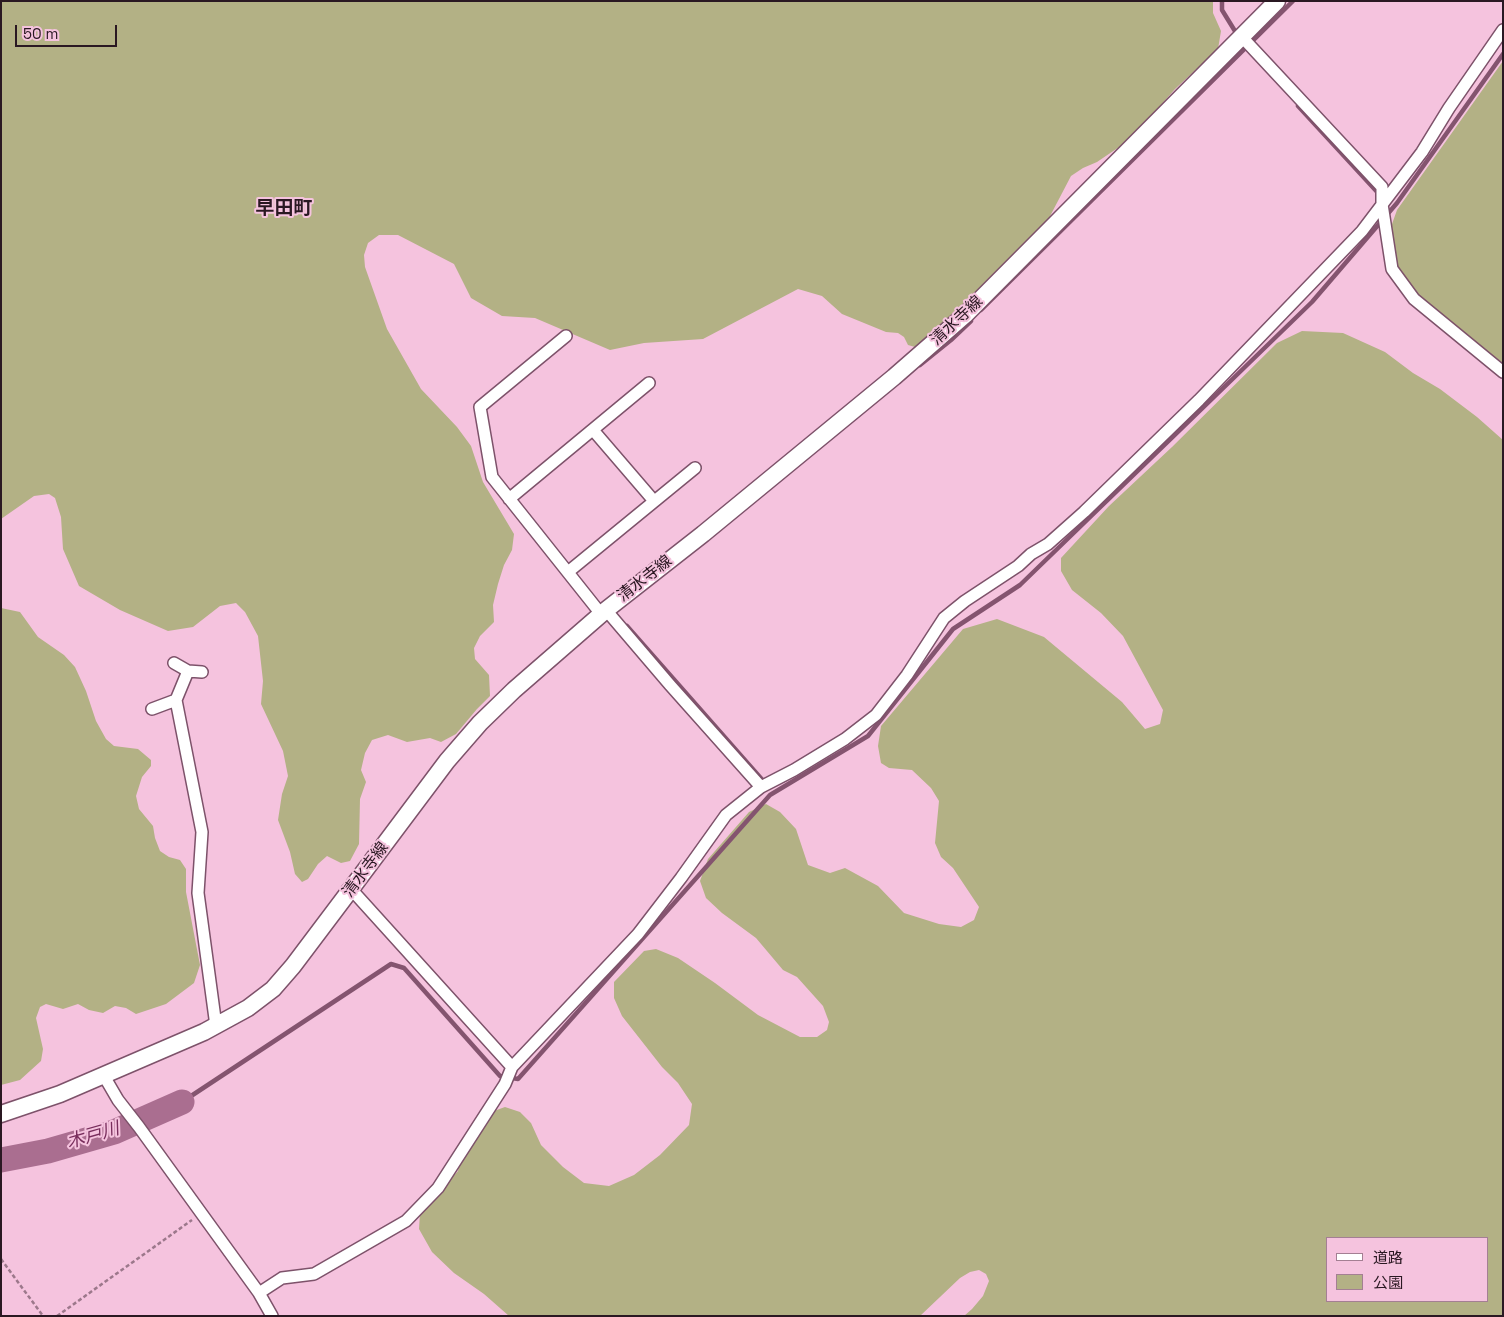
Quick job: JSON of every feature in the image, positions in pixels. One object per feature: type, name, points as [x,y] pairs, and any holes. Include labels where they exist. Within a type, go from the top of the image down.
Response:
[{"type":"main road","name":"清水寺線","points":[[1,1114],[60,1094],[104,1076],[216,1026],[248,1008],[273,989],[293,966],[447,761],[480,723],[514,690],[604,612],[718,522],[894,377],[965,315],[1276,1]]},
{"type":"street","points":[[259,1293],[282,1278],[314,1274],[406,1221],[438,1188],[505,1084],[512,1067],[638,934],[682,878],[726,815],[761,787],[794,770],[845,739],[876,715],[907,675],[944,618],[965,601],[1018,566],[1031,554],[1048,544],[1084,512],[1199,400],[1362,231],[1422,152],[1449,108],[1503,30]]},
{"type":"street","points":[[1242,37],[1382,187],[1382,204],[1392,269],[1414,299],[1503,372]]},
{"type":"street","points":[[566,336],[480,407],[492,478],[568,572],[761,787]]},
{"type":"street","points":[[509,499],[649,383]]},
{"type":"street","points":[[593,430],[654,501]]},
{"type":"street","points":[[568,572],[695,468]]},
{"type":"street","points":[[174,663],[188,671],[202,672]]},
{"type":"street","points":[[188,671],[176,700],[202,832],[198,893],[216,1026]]},
{"type":"street","points":[[152,709],[176,700]]},
{"type":"street","points":[[351,889],[512,1067]]},
{"type":"street","points":[[104,1076],[118,1100],[259,1293],[272,1316]]},
{"type":"path","points":[[57,1316],[201,1213]]},
{"type":"path","points":[[1,1259],[43,1316]]},
{"type":"green space","points":[[1,1],[1213,1],[1213,13],[1221,31],[1218,49],[1175,89],[1131,139],[1097,162],[1071,176],[1048,220],[949,321],[915,347],[908,345],[904,337],[898,333],[886,332],[842,314],[822,296],[798,289],[703,339],[644,343],[610,350],[535,318],[502,316],[471,298],[454,264],[398,235],[379,235],[368,243],[364,255],[365,267],[387,329],[421,389],[457,427],[471,446],[483,482],[514,534],[512,550],[504,565],[493,605],[494,622],[480,636],[474,648],[475,659],[489,675],[490,696],[456,734],[441,742],[430,738],[407,742],[388,735],[372,740],[365,753],[361,770],[366,782],[360,799],[359,844],[350,861],[341,863],[327,856],[318,864],[308,879],[302,882],[295,874],[290,852],[278,820],[282,794],[288,776],[283,751],[261,704],[263,681],[258,636],[245,612],[236,603],[220,606],[193,627],[168,631],[120,610],[79,586],[63,549],[61,517],[55,498],[49,494],[34,496],[1,519]]},
{"type":"green space","points":[[1503,61],[1503,367],[1419,299],[1395,268],[1391,250],[1392,224],[1397,210]]},
{"type":"green space","points":[[1302,331],[1343,333],[1385,352],[1413,373],[1440,389],[1477,417],[1503,440],[1503,1316],[964,1316],[983,1296],[989,1281],[986,1274],[979,1270],[970,1272],[960,1278],[920,1316],[509,1316],[484,1294],[454,1273],[432,1252],[419,1229],[420,1213],[458,1171],[460,1159],[494,1111],[505,1107],[520,1112],[531,1123],[541,1145],[563,1167],[584,1183],[609,1186],[634,1175],[660,1155],[689,1125],[692,1104],[678,1083],[662,1067],[622,1016],[614,998],[614,982],[644,951],[656,949],[678,958],[758,1015],[800,1037],[817,1037],[827,1030],[829,1022],[823,1006],[797,977],[783,970],[756,938],[722,913],[706,898],[700,881],[708,859],[749,812],[766,804],[780,812],[796,829],[808,865],[830,873],[845,868],[878,886],[904,913],[939,924],[961,927],[974,920],[979,907],[953,868],[941,857],[935,843],[939,801],[931,788],[912,770],[889,768],[881,763],[878,746],[881,726],[963,629],[997,619],[1044,637],[1122,702],[1145,729],[1160,724],[1163,710],[1123,636],[1101,613],[1072,590],[1061,571],[1061,558],[1109,506],[1172,447],[1277,343]]},
{"type":"green space","points":[[1,608],[20,612],[38,637],[64,655],[75,667],[86,691],[96,721],[106,739],[114,746],[138,749],[151,760],[151,766],[142,777],[136,796],[139,809],[153,826],[160,851],[169,857],[180,860],[186,869],[186,892],[200,965],[194,983],[166,1004],[136,1014],[126,1008],[115,1006],[103,1013],[89,1010],[78,1004],[63,1009],[46,1004],[40,1007],[36,1018],[43,1049],[41,1061],[20,1080],[1,1085]]},
{"type":"waterway","points":[[1222,1],[1222,10],[1238,36]]},
{"type":"waterway","points":[[981,310],[1293,1]]},
{"type":"waterway","points":[[182,1102],[391,964],[404,968],[500,1076],[518,1079],[770,795],[868,736],[953,629],[1020,585],[1312,302],[1397,203],[1503,54]]},
{"type":"waterway","points":[[1298,106],[1379,194]]},
{"type":"waterway","points":[[920,365],[971,321]]},
{"type":"waterway","points":[[627,626],[766,784]]},
{"type":"waterway","name":"木戸川","points":[[1,1160],[48,1151],[114,1132],[182,1102]]},
{"type":"district","name":"早田町","points":[[284,209]]}]
